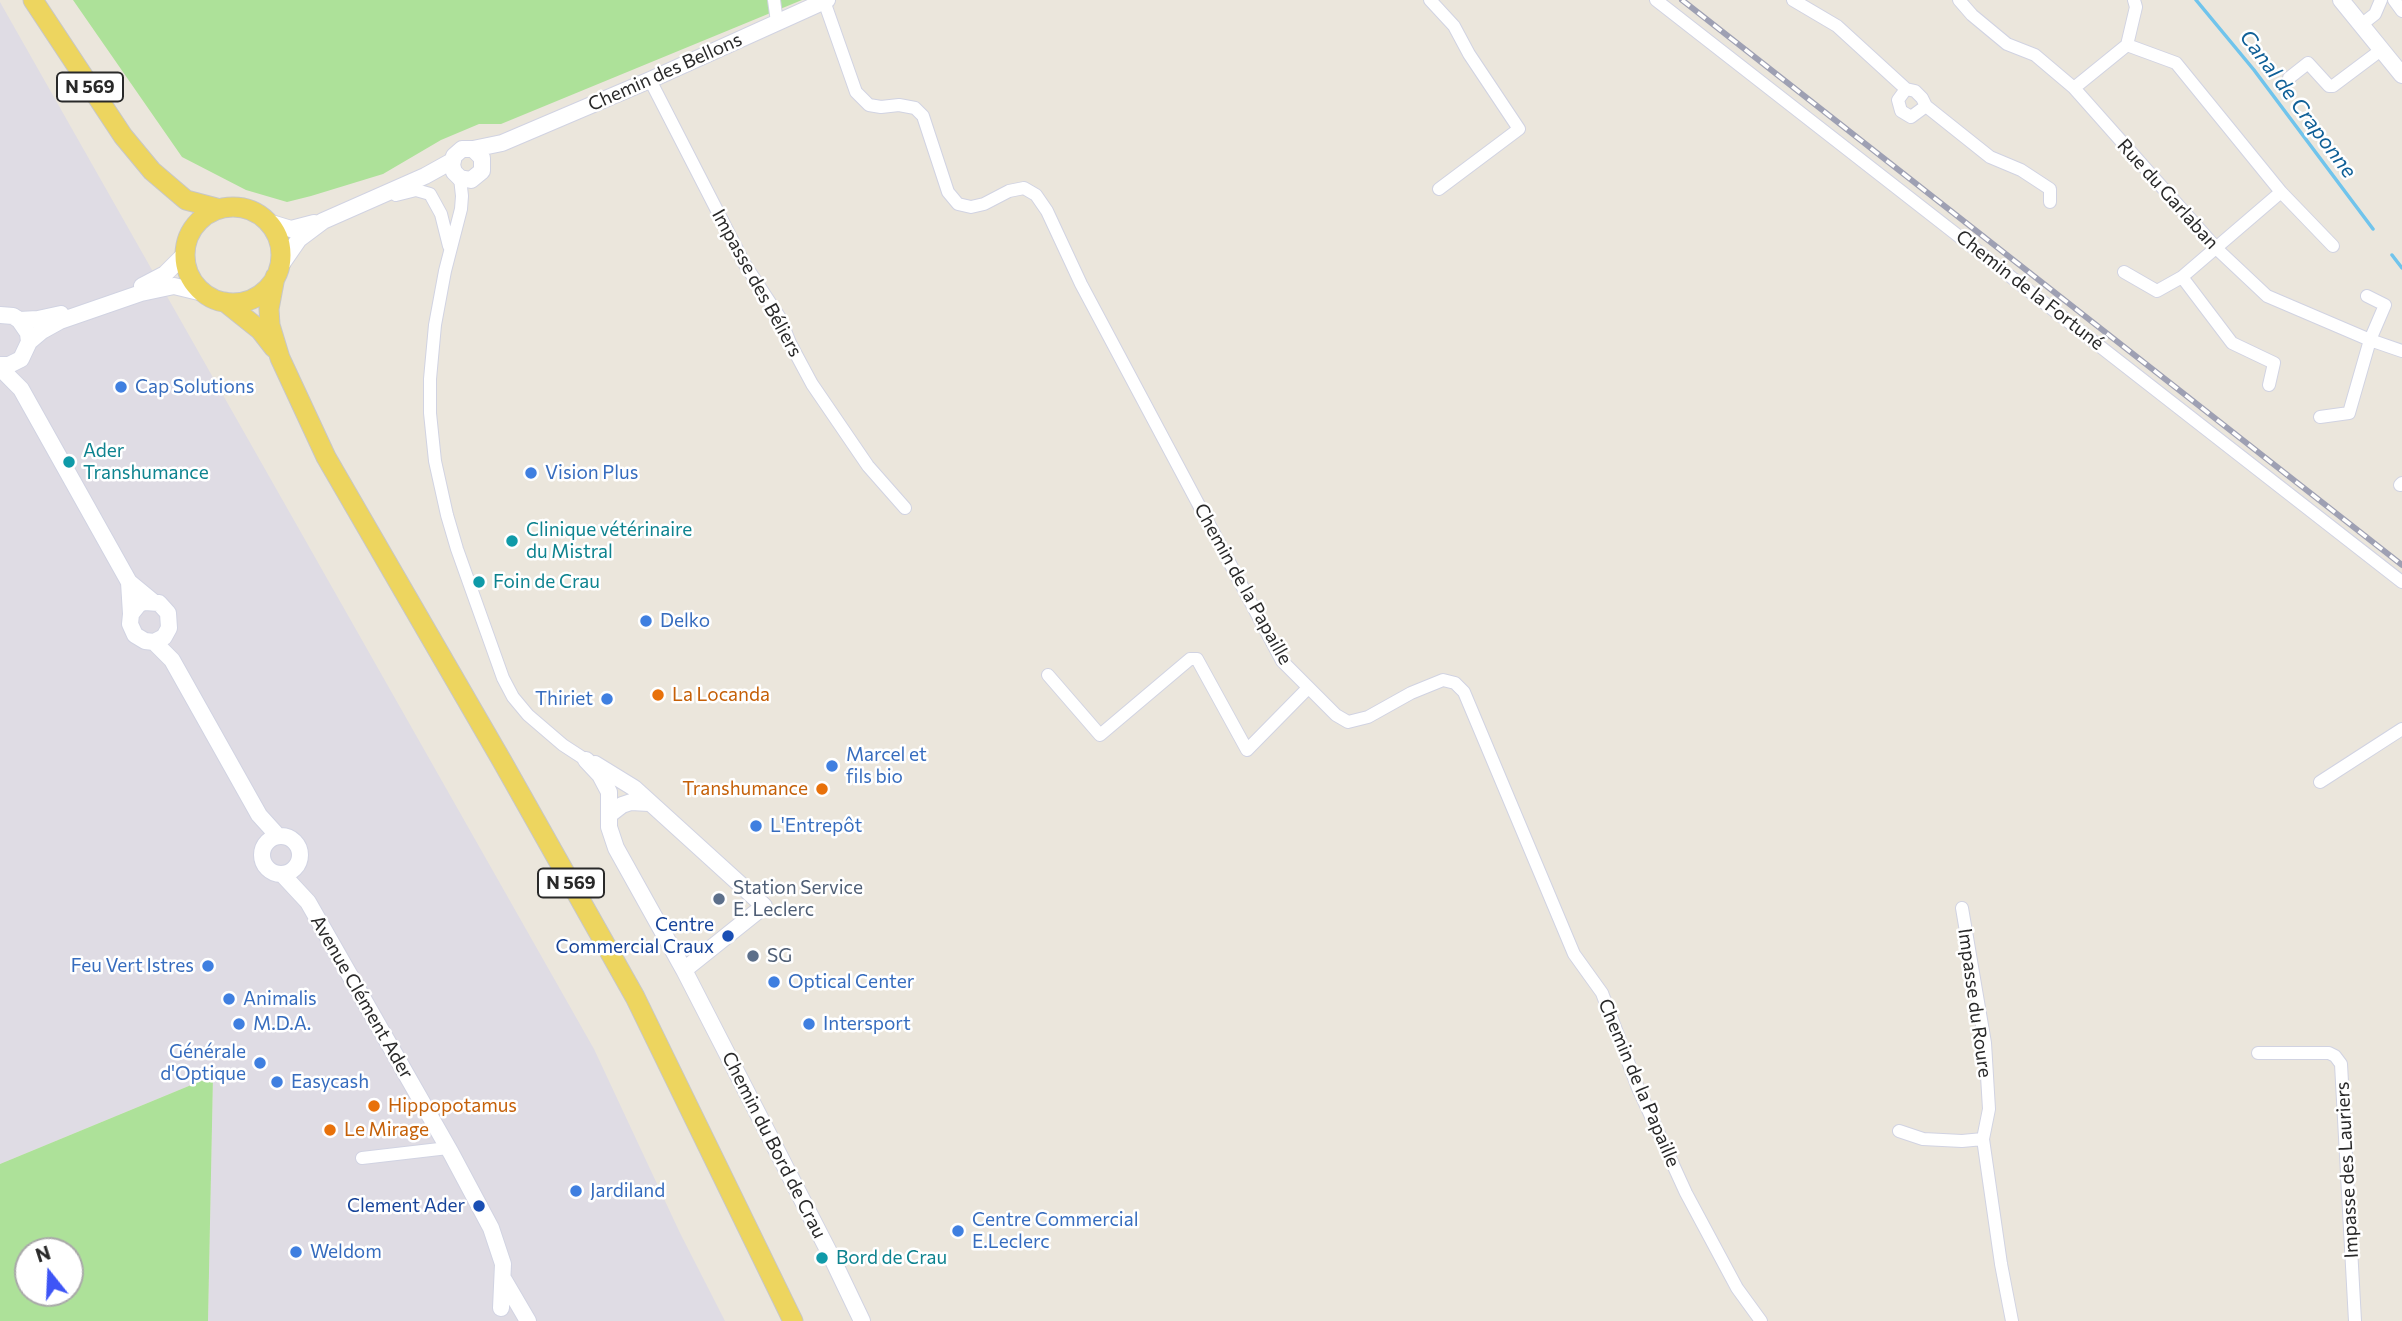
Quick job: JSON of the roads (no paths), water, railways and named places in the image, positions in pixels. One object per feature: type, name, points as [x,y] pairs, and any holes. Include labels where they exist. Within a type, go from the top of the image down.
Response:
[{"type":"main road","name":"N 569","points":[[33,0],[123,136],[152,171],[186,200],[220,208]]},
{"type":"main road","name":"N 569","points":[[152,171],[160,186],[181,210],[185,226],[185,250]]},
{"type":"main road","points":[[233,207],[258,214],[268,222],[280,248],[277,272],[259,295],[237,303],[225,302],[203,293],[189,275],[185,250],[190,233],[198,222],[220,208],[233,207]]},
{"type":"main road","name":"N 569","points":[[277,272],[269,314],[281,358],[326,457],[496,749],[635,997],[793,1321]]},
{"type":"main road","name":"N 569","points":[[225,302],[264,334],[281,358]]},
{"type":"main road","name":"N 569","points":[[731,1193],[769,1248],[806,1321]]},
{"type":"street","points":[[774,0],[777,22]]},
{"type":"street","points":[[1430,0],[1454,26],[1469,54],[1519,129],[1439,189]]},
{"type":"street","name":"Chemin de la Fortuné","points":[[1656,0],[2402,582]]},
{"type":"street","points":[[1793,0],[1837,26],[1906,89],[1915,92],[1926,106],[1990,157],[2021,170],[2050,189],[2050,202]]},
{"type":"street","name":"Rue du Garlaban","points":[[1959,0],[1972,15],[2007,44],[2035,54],[2074,88],[2217,249],[2267,296],[2402,351]]},
{"type":"street","points":[[2074,88],[2127,45],[2136,7],[2134,0]]},
{"type":"street","points":[[2341,0],[2402,75]]},
{"type":"street","points":[[2361,25],[2375,14],[2381,0]]},
{"type":"street","points":[[2394,0],[2402,11]]},
{"type":"street","name":"Chemin des Bellons","points":[[461,173],[454,156],[462,149],[478,155],[825,1]]},
{"type":"street","name":"Chemin de la Papaille","points":[[825,1],[856,92],[869,105],[915,108],[923,116],[948,192],[958,204],[971,207],[984,204],[1009,191],[1024,188],[1036,195],[1047,211],[1081,284],[1282,661],[1336,715],[1348,722],[1368,717],[1411,693],[1443,680],[1455,683],[1464,692],[1574,954],[1602,993],[1638,1088],[1686,1193],[1737,1288],[1761,1321]]},
{"type":"street","points":[[2127,45],[2176,63],[2281,192],[2333,246]]},
{"type":"street","points":[[2289,78],[2308,63],[2329,86],[2333,86],[2381,50]]},
{"type":"street","name":"Impasse des Béliers","points":[[650,80],[744,263],[780,318],[811,384],[868,466],[905,508]]},
{"type":"street","points":[[1906,89],[1898,100],[1901,111],[1911,117],[1926,106]]},
{"type":"street","points":[[268,222],[291,229],[323,221],[425,176],[482,171],[478,155]]},
{"type":"street","name":"Chemin du Bord de Crau","points":[[461,173],[461,209],[449,248],[435,325],[430,379],[432,440],[447,515],[476,605],[503,678],[513,697],[548,733],[586,760],[600,775],[609,792],[609,827],[616,848],[684,970],[862,1321]]},
{"type":"street","points":[[369,201],[416,190],[430,194],[441,214],[449,248]]},
{"type":"street","points":[[2124,272],[2157,291],[2182,277],[2281,192]]},
{"type":"street","points":[[277,272],[299,239],[323,221]]},
{"type":"street","points":[[6,315],[38,319],[69,313],[141,287],[165,274],[185,250]]},
{"type":"street","points":[[2182,277],[2232,343],[2274,363],[2269,384]]},
{"type":"street","points":[[21,389],[22,359],[29,342],[60,321],[152,290],[174,286],[203,293]]},
{"type":"street","points":[[2320,417],[2349,414],[2371,340],[2385,305],[2367,296]]},
{"type":"street","points":[[6,315],[28,334],[29,342]]},
{"type":"street","points":[[0,367],[22,359]]},
{"type":"street","points":[[0,367],[21,389],[128,582],[152,601],[159,603],[168,613],[170,624],[161,637],[145,641],[135,635],[130,624],[128,582]]},
{"type":"street","points":[[131,614],[139,604],[152,601]]},
{"type":"street","points":[[161,637],[272,840]]},
{"type":"street","points":[[1048,675],[1100,735],[1190,659],[1197,659],[1247,751],[1308,688]]},
{"type":"street","points":[[2320,782],[2402,729]]},
{"type":"street","name":"Chemin du Bord de Crau","points":[[586,760],[634,788],[764,906],[684,970]]},
{"type":"street","points":[[609,816],[622,805],[631,802],[649,803]]},
{"type":"street","points":[[290,838],[295,841],[300,852],[298,863],[292,871],[282,874],[272,872],[264,864],[262,854],[272,840],[290,838]]},
{"type":"street","name":"Avenue Clément Ader","points":[[298,863],[307,902]]},
{"type":"street","name":"Avenue Clément Ader","points":[[282,874],[307,902],[448,1148],[496,1240],[503,1264],[504,1280],[496,1315]]},
{"type":"street","name":"Impasse du Roure","points":[[1962,908],[1985,1043],[1989,1109],[1983,1139],[2012,1321]]},
{"type":"street","name":"Impasse des Lauriers","points":[[2258,1053],[2329,1053],[2341,1064],[2355,1321]]},
{"type":"street","points":[[1899,1131],[1923,1139],[1983,1139]]},
{"type":"street","points":[[362,1158],[448,1148]]},
{"type":"street","name":"Avenue Clément Ader","points":[[504,1280],[525,1315]]},
{"type":"street","points":[[496,1315],[511,1306],[525,1315]]},
{"type":"waterway","name":"Canal de Craponne","points":[[2196,0],[2254,70],[2373,229]]},
{"type":"waterway","name":"Canal de Craponne","points":[[2392,255],[2402,268]]},
{"type":"railway","points":[[1682,0],[2402,565]]},
{"type":"place","name":"Cap Solutions","points":[[121,387]]},
{"type":"place","name":"Ader Transhumance","points":[[69,462]]},
{"type":"place","name":"Vision Plus","points":[[531,473]]},
{"type":"place","name":"Clinique vétérinaire du Mistral","points":[[512,541]]},
{"type":"place","name":"Foin de Crau","points":[[479,582]]},
{"type":"place","name":"Delko","points":[[646,621]]},
{"type":"place","name":"La Locanda","points":[[658,695]]},
{"type":"place","name":"Thiriet","points":[[607,699]]},
{"type":"place","name":"Marcel et fils bio","points":[[832,766]]},
{"type":"place","name":"Transhumance","points":[[822,789]]},
{"type":"place","name":"L'Entrepôt","points":[[756,826]]},
{"type":"place","name":"Station Service E. Leclerc","points":[[719,899]]},
{"type":"place","name":"Centre Commercial Craux","points":[[728,936]]},
{"type":"place","name":"SG","points":[[753,956]]},
{"type":"place","name":"Feu Vert Istres","points":[[208,966]]},
{"type":"place","name":"Optical Center","points":[[774,982]]},
{"type":"place","name":"Animalis","points":[[229,999]]},
{"type":"place","name":"M.D.A.","points":[[239,1024]]},
{"type":"place","name":"Intersport","points":[[809,1024]]},
{"type":"place","name":"Générale d'Optique","points":[[260,1063]]},
{"type":"place","name":"Easycash","points":[[277,1082]]},
{"type":"place","name":"Hippopotamus","points":[[374,1106]]},
{"type":"place","name":"Le Mirage","points":[[330,1130]]},
{"type":"place","name":"Jardiland","points":[[576,1191]]},
{"type":"place","name":"Clement Ader","points":[[479,1206]]},
{"type":"place","name":"Centre Commercial E.Leclerc","points":[[958,1231]]},
{"type":"place","name":"Weldom","points":[[296,1252]]},
{"type":"place","name":"Bord de Crau","points":[[822,1258]]}]
